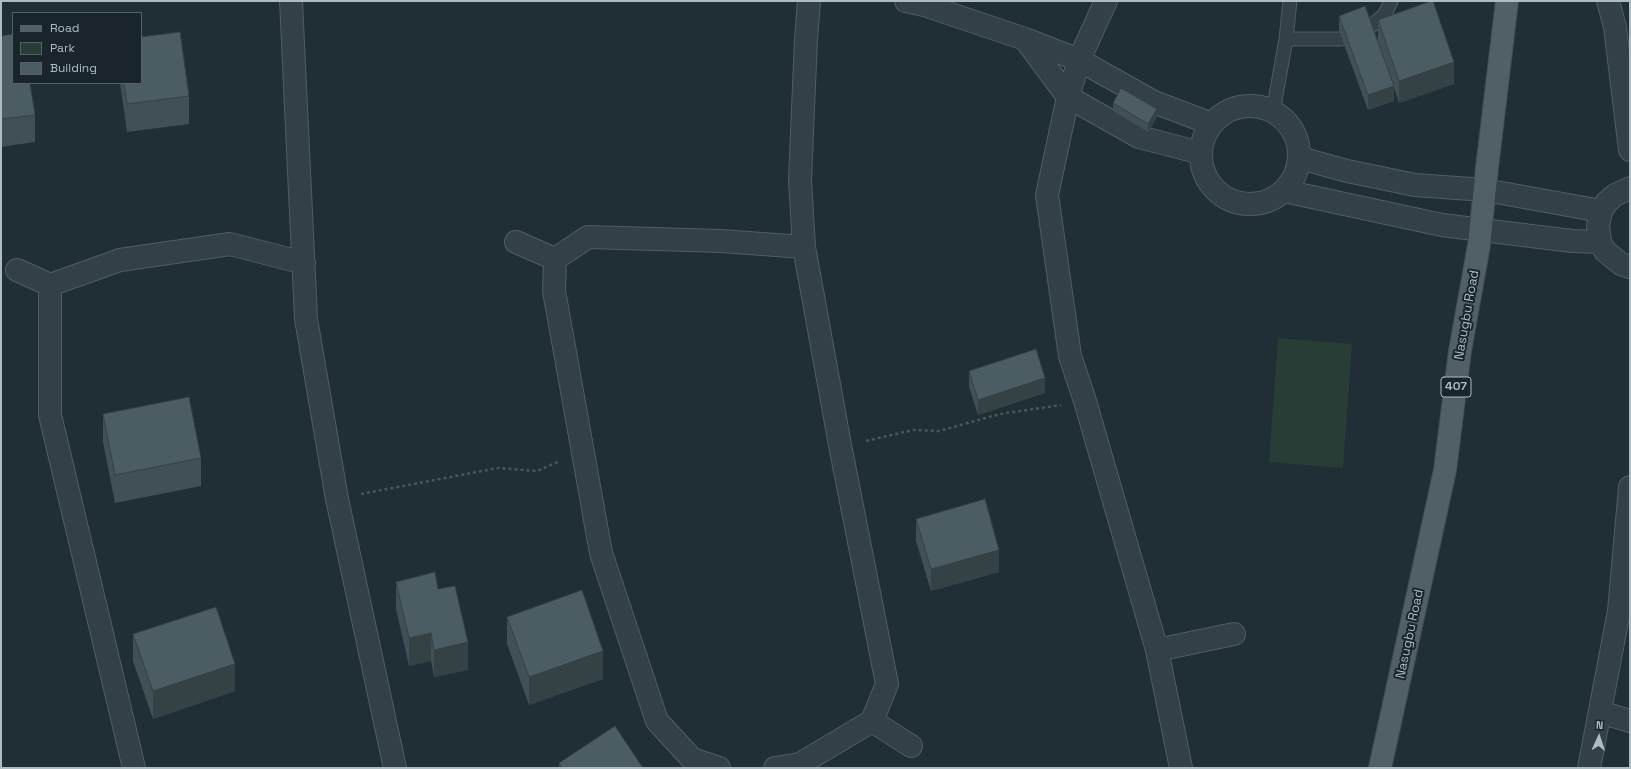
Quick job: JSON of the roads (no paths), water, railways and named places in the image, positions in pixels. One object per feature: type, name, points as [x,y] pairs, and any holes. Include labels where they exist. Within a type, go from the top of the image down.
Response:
[{"type":"main road","name":"Nasugbu Road","points":[[1380,768],[1445,470],[1460,351],[1481,230],[1507,1]]},
{"type":"street","points":[[291,1],[306,319],[337,499],[395,768]]},
{"type":"street","points":[[775,768],[800,764],[872,720],[887,684],[840,445],[804,247],[800,180],[805,53],[809,1]]},
{"type":"street","points":[[906,1],[924,5],[1025,39],[1079,60],[1154,102],[1212,124]]},
{"type":"street","points":[[1106,1],[1079,60],[1068,97],[1047,195],[1070,356],[1085,401],[1157,650],[1181,768]]},
{"type":"street","points":[[1608,1],[1623,19],[1630,150]]},
{"type":"street","points":[[1025,39],[1068,97],[1139,137],[1201,153]]},
{"type":"street","points":[[1255,106],[1273,112],[1288,123],[1294,131],[1299,148],[1300,158],[1292,182],[1284,191],[1262,203],[1246,204],[1229,200],[1210,184],[1203,169],[1201,153],[1204,138],[1212,124],[1226,112],[1240,107],[1255,106]]},
{"type":"street","points":[[1300,158],[1347,171],[1416,185],[1485,190],[1601,211]]},
{"type":"street","points":[[1630,188],[1614,195],[1607,202],[1601,211],[1598,226],[1600,242],[1605,251],[1621,264],[1630,267]]},
{"type":"street","points":[[1284,191],[1442,225],[1572,241],[1600,242]]},
{"type":"street","points":[[555,259],[588,237],[721,241],[804,247]]},
{"type":"street","points":[[516,242],[555,259]]},
{"type":"street","points":[[17,270],[50,285],[120,260],[230,244],[304,263]]},
{"type":"street","points":[[555,259],[554,291],[584,451],[601,553],[657,721],[692,758],[720,768]]},
{"type":"street","points":[[50,285],[50,415],[134,768]]},
{"type":"street","points":[[1589,768],[1620,611],[1629,516],[1630,487]]},
{"type":"street","points":[[1157,650],[1234,634]]},
{"type":"street","points":[[1600,712],[1630,721]]},
{"type":"street","points":[[872,720],[911,746]]},
{"type":"lane","points":[[1273,112],[1286,38],[1290,1]]},
{"type":"lane","points":[[1368,29],[1385,14],[1391,1]]},
{"type":"lane","points":[[1286,38],[1342,39]]}]
